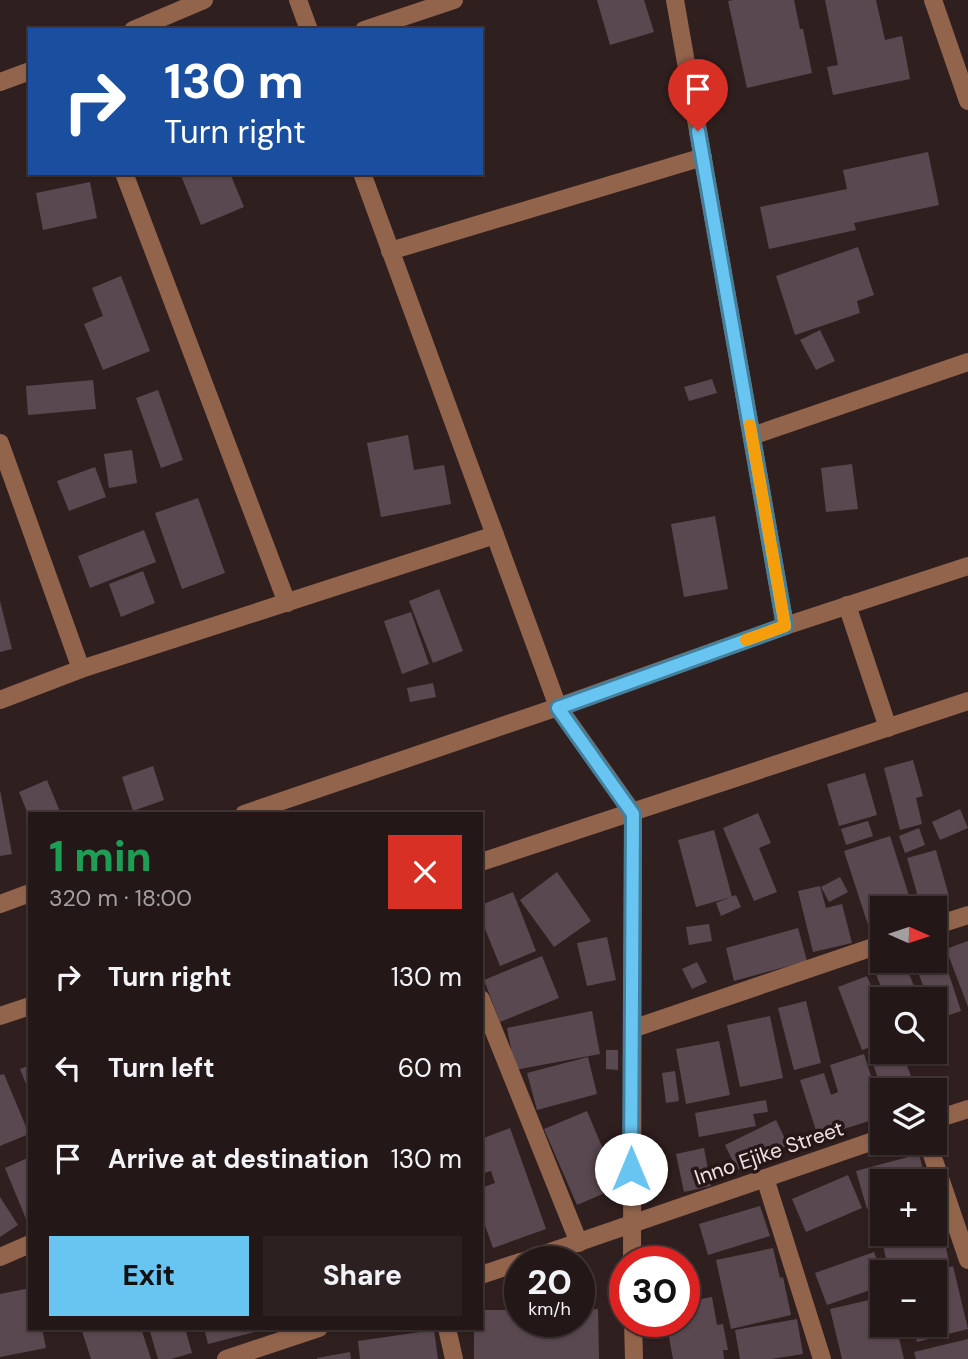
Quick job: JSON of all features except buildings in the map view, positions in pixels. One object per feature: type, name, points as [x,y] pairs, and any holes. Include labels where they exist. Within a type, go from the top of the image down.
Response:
[{"type":"street","points":[[138,28],[204,0]]},
{"type":"street","points":[[298,0],[308,28]]},
{"type":"street","points":[[370,28],[454,0]]},
{"type":"street","points":[[675,0],[785,626]]},
{"type":"street","points":[[933,0],[961,56],[968,101]]},
{"type":"street","points":[[0,82],[28,72]]},
{"type":"street","points":[[390,251],[703,158]]},
{"type":"street","points":[[125,175],[287,603]]},
{"type":"street","points":[[363,175],[558,708],[633,814],[632,1246]]},
{"type":"street","points":[[752,436],[968,362]]},
{"type":"street","points":[[0,443],[81,669]]},
{"type":"street","points":[[0,700],[81,669],[495,536]]},
{"type":"street","points":[[250,812],[558,708],[785,626],[968,566]]},
{"type":"street","points":[[848,605],[888,728]]},
{"type":"street","points":[[483,861],[633,814],[968,701]]},
{"type":"street","points":[[0,904],[28,894]]},
{"type":"street","points":[[947,922],[968,915]]},
{"type":"street","points":[[632,1029],[870,948]]},
{"type":"street","points":[[483,1004],[579,1243]]},
{"type":"street","points":[[0,1016],[28,1007]]},
{"type":"street","points":[[947,1116],[968,1109]]},
{"type":"street","name":"Inno Ejike Street","points":[[570,1246],[870,1142]]},
{"type":"street","points":[[932,1155],[968,1260]]},
{"type":"street","points":[[765,1178],[822,1359]]},
{"type":"street","points":[[0,1257],[28,1245]]},
{"type":"street","name":"Inno Ejike Street","points":[[483,1274],[504,1267]]},
{"type":"street","points":[[226,1359],[272,1352],[314,1330]]},
{"type":"street","points":[[447,1330],[454,1359]]},
{"type":"street","points":[[634,1337],[634,1359]]},
{"type":"slow traffic","points":[[746,640],[785,626],[750,425]]},
{"type":"route","points":[[631,1169],[633,814],[558,708],[785,626],[698,131]]}]
